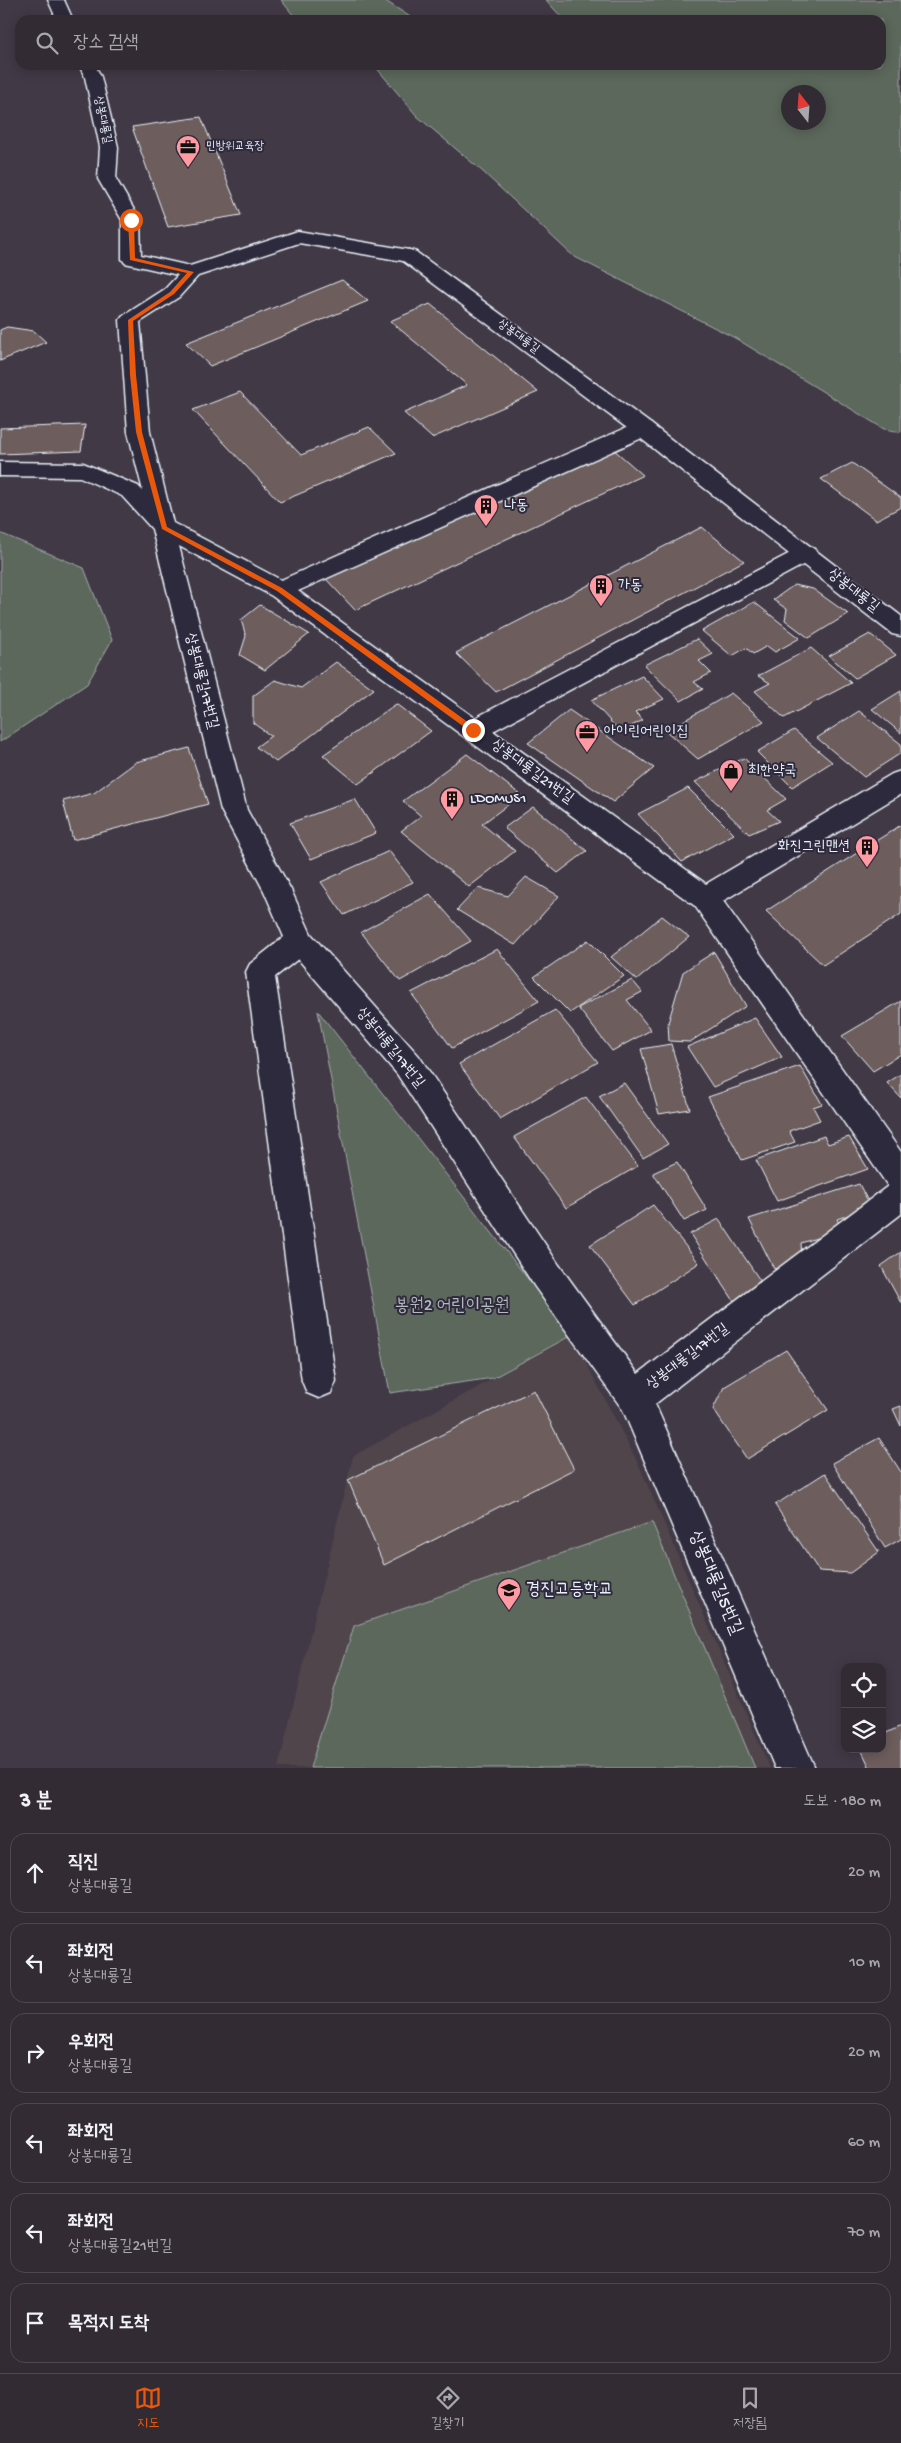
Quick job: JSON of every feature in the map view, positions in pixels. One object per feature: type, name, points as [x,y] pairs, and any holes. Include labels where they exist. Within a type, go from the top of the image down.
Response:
[{"type":"street","points":[[56,0],[63,15]]},
{"type":"street","name":"상봉대룡길","points":[[90,70],[93,77],[109,147],[107,179],[131,220],[132,259],[191,272]]},
{"type":"street","name":"상봉대룡길","points":[[164,528],[139,432],[130,320],[172,293],[191,272],[298,237],[410,256],[643,429],[901,628]]},
{"type":"street","points":[[280,590],[643,429]]},
{"type":"street","name":"상봉대룡길17번길","points":[[0,469],[83,470],[130,491],[164,528],[234,810],[277,890],[300,941],[408,1066],[547,1276],[635,1398],[901,1195]]},
{"type":"street","name":"상봉대룡길21번길","points":[[164,528],[280,590],[705,898]]},
{"type":"street","points":[[473,730],[806,554]]},
{"type":"street","points":[[901,781],[705,898],[901,1178]]},
{"type":"street","points":[[300,941],[260,972],[319,1381]]},
{"type":"street","name":"상봉대룡길5번길","points":[[635,1398],[795,1768]]},
{"type":"shaded area","name":"경진고등학교","points":[[572,1335],[639,1465],[770,1768],[278,1768],[353,1456]]},
{"type":"green space","points":[[281,0],[384,0],[407,15],[293,15]]},
{"type":"green space","points":[[546,0],[901,0],[901,432],[884,429],[735,338],[573,256],[482,171],[417,116],[378,70],[886,70],[886,15],[560,15]]},
{"type":"green space","points":[[0,533],[84,568],[112,640],[87,684],[0,742]]},
{"type":"green space","name":"봉원2 어린이공원","points":[[318,1011],[572,1335],[493,1378],[390,1393]]},
{"type":"green space","points":[[652,1522],[755,1768],[310,1768],[354,1626]]},
{"type":"building","points":[[201,117],[241,215],[168,227],[132,127]]},
{"type":"building","points":[[342,280],[368,301],[210,366],[186,343]]},
{"type":"building","points":[[430,304],[538,392],[432,438],[404,413],[467,385],[390,321]]},
{"type":"building","points":[[7,327],[34,331],[46,342],[0,361],[0,330]]},
{"type":"building","points":[[240,392],[301,455],[369,427],[396,453],[280,502],[193,410]]},
{"type":"building","points":[[85,425],[81,451],[0,454],[0,428]]},
{"type":"building","name":"나동","points":[[612,448],[643,475],[355,610],[326,579]]},
{"type":"building","points":[[852,463],[901,498],[901,507],[876,520],[821,479]]},
{"type":"building","name":"가동","points":[[702,527],[744,561],[496,692],[456,653]]},
{"type":"building","points":[[794,585],[813,589],[848,614],[809,638],[785,620],[787,609],[773,600]]},
{"type":"building","points":[[754,602],[800,638],[775,652],[767,646],[753,654],[746,648],[732,656],[702,631]]},
{"type":"building","points":[[260,605],[309,634],[265,670],[240,655],[246,636],[241,620]]},
{"type":"building","points":[[870,634],[896,655],[855,678],[829,656]]},
{"type":"building","points":[[697,639],[713,654],[699,661],[711,673],[694,682],[703,689],[681,701],[644,665]]},
{"type":"building","points":[[811,648],[851,683],[784,718],[755,691],[770,683],[758,676]]},
{"type":"building","points":[[336,662],[374,689],[276,762],[256,747],[271,736],[253,723],[253,696],[275,680],[301,688]]},
{"type":"building","points":[[642,676],[664,699],[635,712],[643,720],[620,732],[591,700]]},
{"type":"building","points":[[901,691],[901,733],[872,709]]},
{"type":"building","points":[[731,693],[764,721],[698,759],[666,731]]},
{"type":"building","points":[[396,704],[431,731],[358,784],[323,755]]},
{"type":"building","points":[[569,710],[654,768],[613,802],[528,743]]},
{"type":"building","points":[[859,711],[901,744],[901,753],[864,777],[817,738]]},
{"type":"building","points":[[794,730],[832,762],[792,787],[757,752]]},
{"type":"building","points":[[189,748],[208,804],[73,840],[63,801],[94,793],[136,762]]},
{"type":"building","name":"LDOMUS1","points":[[467,754],[521,795],[482,824],[515,851],[469,887],[401,831],[421,816],[403,801]]},
{"type":"building","points":[[744,758],[786,799],[767,810],[779,821],[749,834],[695,782]]},
{"type":"building","points":[[688,788],[734,834],[682,862],[638,814]]},
{"type":"building","points":[[355,799],[376,833],[311,859],[290,823]]},
{"type":"building","points":[[533,807],[587,851],[558,873],[504,828]]},
{"type":"building","name":"화진그린맨션","points":[[901,825],[901,914],[823,965],[766,911]]},
{"type":"building","points":[[389,851],[413,882],[344,915],[321,882]]},
{"type":"building","points":[[526,877],[559,896],[515,945],[457,910],[478,888],[508,896]]},
{"type":"building","points":[[430,894],[471,941],[400,981],[361,932]]},
{"type":"building","points":[[662,916],[689,937],[637,980],[611,957]]},
{"type":"building","points":[[588,940],[624,976],[570,1013],[534,977]]},
{"type":"building","points":[[497,949],[539,1001],[452,1048],[411,993]]},
{"type":"building","points":[[714,952],[746,1006],[690,1042],[669,1041],[668,1023],[683,972]]},
{"type":"building","points":[[632,980],[642,992],[627,1000],[651,1030],[612,1051],[578,1008]]},
{"type":"building","points":[[901,1001],[901,1054],[873,1071],[842,1036]]},
{"type":"building","points":[[555,1010],[598,1062],[500,1119],[459,1064]]},
{"type":"building","points":[[755,1018],[782,1057],[713,1087],[687,1047]]},
{"type":"building","points":[[671,1044],[690,1109],[659,1114],[641,1049]]},
{"type":"building","points":[[800,1066],[822,1104],[813,1107],[820,1120],[789,1131],[795,1142],[742,1160],[708,1097]]},
{"type":"building","points":[[901,1074],[901,1098],[887,1083]]},
{"type":"building","points":[[624,1083],[668,1144],[643,1158],[599,1096]]},
{"type":"building","points":[[586,1097],[638,1166],[566,1208],[514,1137]]},
{"type":"building","points":[[824,1136],[828,1144],[849,1137],[868,1169],[777,1201],[756,1160]]},
{"type":"building","points":[[677,1162],[707,1210],[684,1221],[653,1173]]},
{"type":"building","points":[[859,1184],[871,1207],[837,1219],[842,1230],[801,1243],[802,1260],[774,1269],[749,1219]]},
{"type":"building","points":[[653,1205],[699,1263],[635,1305],[590,1245]]},
{"type":"building","points":[[719,1219],[763,1285],[734,1301],[690,1234]]},
{"type":"building","points":[[901,1252],[901,1303],[881,1266]]},
{"type":"building","points":[[786,1350],[828,1410],[747,1459],[713,1409],[724,1387]]},
{"type":"building","points":[[534,1390],[574,1469],[384,1565],[348,1480]]},
{"type":"building","points":[[901,1406],[901,1426],[893,1409]]},
{"type":"building","points":[[879,1438],[901,1472],[901,1539],[885,1548],[832,1463]]},
{"type":"building","points":[[825,1473],[879,1552],[850,1573],[819,1571],[775,1505]]},
{"type":"building","points":[[901,1726],[901,1768],[870,1768],[863,1753],[886,1753],[886,1733]]},
{"type":"place","name":"민방위교육장","points":[[188,168]]},
{"type":"place","name":"나동","points":[[486,527]]},
{"type":"place","name":"가동","points":[[601,607]]},
{"type":"place","name":"아이린어린이집","points":[[587,753]]},
{"type":"place","name":"최한약국","points":[[731,792]]},
{"type":"place","name":"LDOMUS1","points":[[452,820]]},
{"type":"place","name":"화진그린맨션","points":[[867,868]]},
{"type":"place","name":"경진고등학교","points":[[509,1611]]},
{"type":"route","points":[[131,220],[132,259],[191,272],[172,293],[130,320],[139,432],[164,528],[280,590],[473,730]]}]
